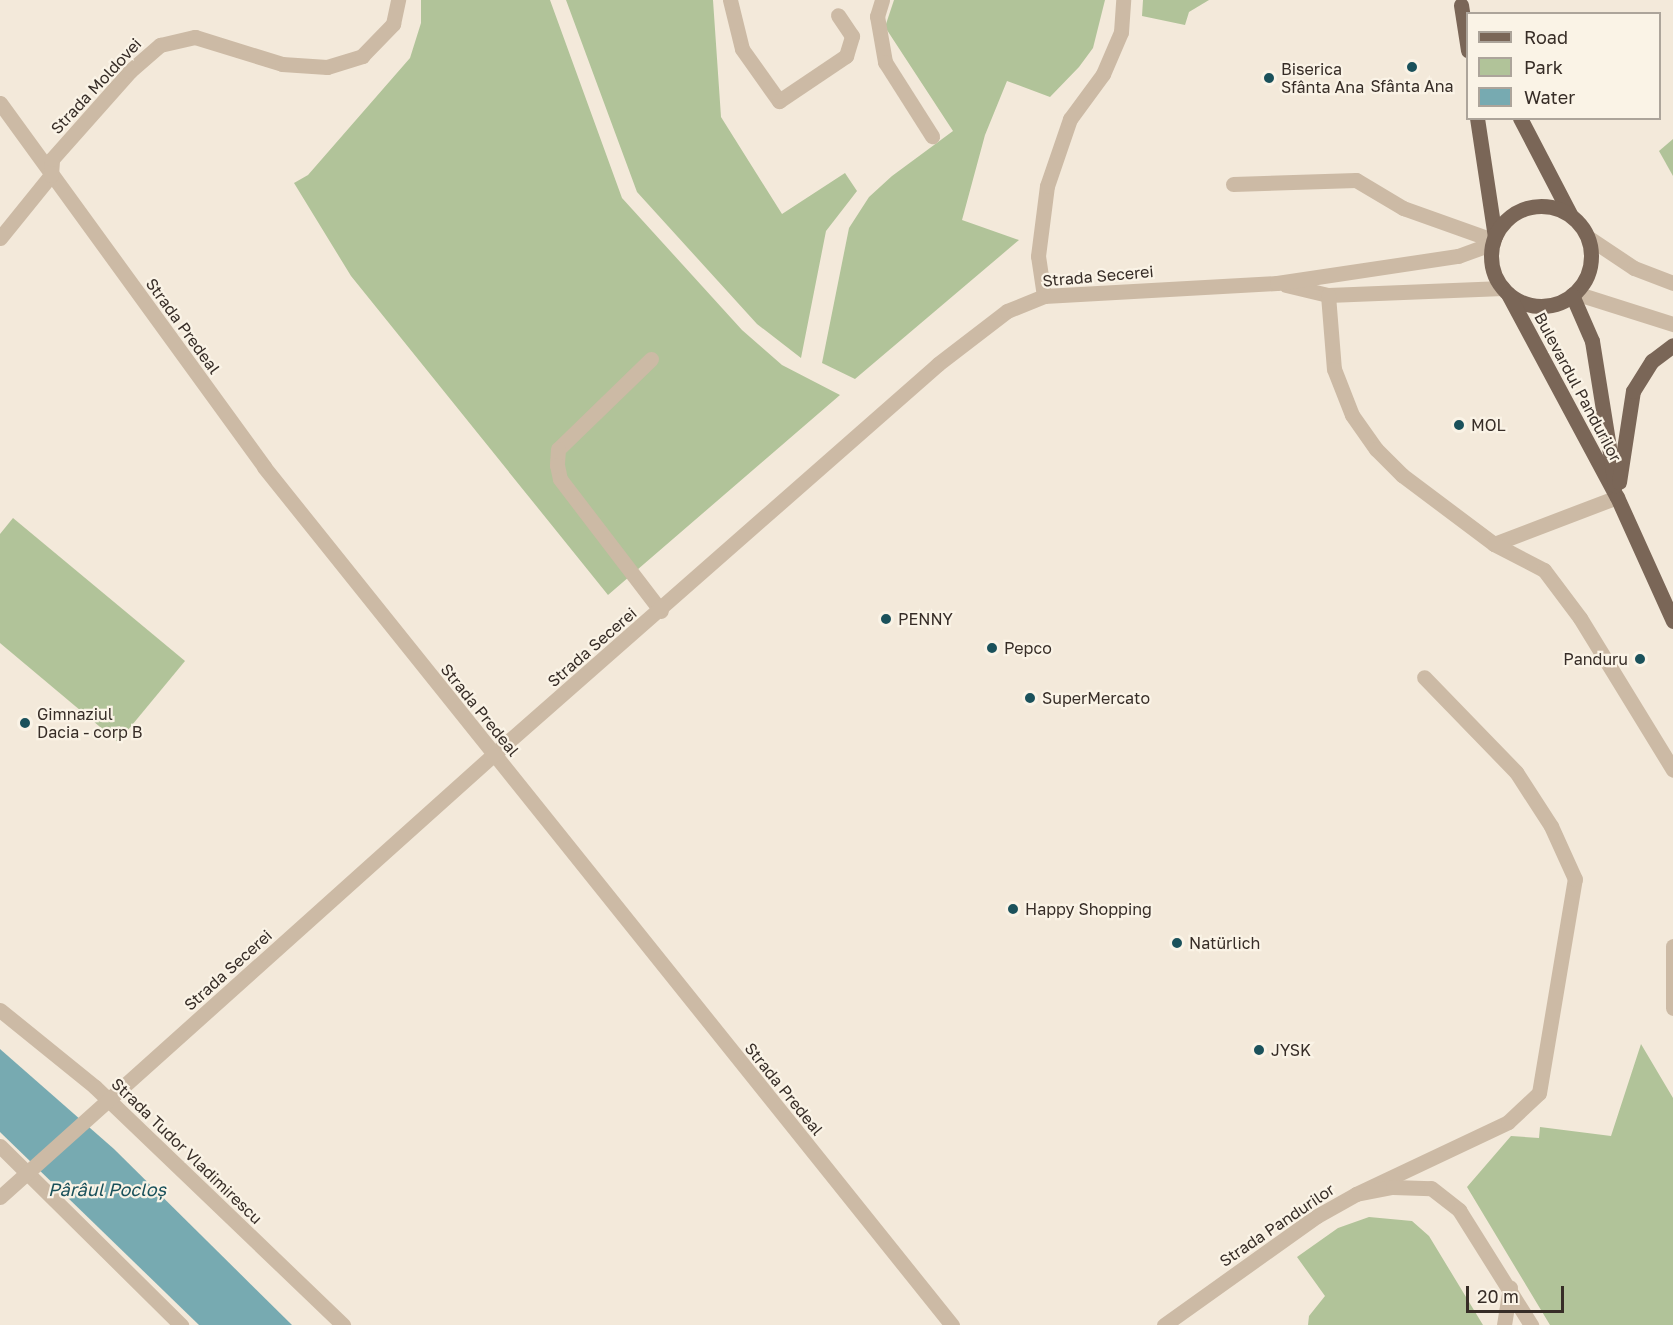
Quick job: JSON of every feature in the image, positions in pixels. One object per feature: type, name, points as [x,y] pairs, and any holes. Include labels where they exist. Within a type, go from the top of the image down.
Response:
[{"type":"main road","points":[[1463,7],[1466,39]]},
{"type":"main road","points":[[1477,120],[1494,240],[1491,259],[1506,291],[1540,306],[1574,294],[1590,269],[1589,238],[1570,214],[1521,120]]},
{"type":"main road","points":[[1494,240],[1502,224],[1527,207],[1542,205],[1570,214]]},
{"type":"main road","name":"Bulevardul Pandurilor","points":[[1506,291],[1617,497],[1673,621]]},
{"type":"main road","name":"Bulevardul Pandurilor","points":[[1574,294],[1592,341],[1617,497]]},
{"type":"main road","points":[[1617,497],[1633,391],[1652,361],[1673,345]]},
{"type":"street","name":"Strada Moldovei","points":[[0,238],[51,175],[52,159],[130,71],[160,45],[195,37],[282,64],[327,68],[362,56],[393,24],[398,0]]},
{"type":"street","points":[[730,0],[742,49],[779,101],[846,56],[852,36],[838,15]]},
{"type":"street","points":[[882,0],[877,16],[885,62],[933,136]]},
{"type":"street","points":[[1044,296],[1038,256],[1049,177],[1070,119],[1103,74],[1120,32],[1124,0]]},
{"type":"street","name":"Strada Predeal","points":[[0,102],[264,467],[952,1325]]},
{"type":"street","points":[[1233,184],[1356,180],[1403,208],[1494,240]]},
{"type":"street","points":[[1589,238],[1634,268],[1673,284]]},
{"type":"street","name":"Strada Secerei","points":[[0,1197],[110,1101],[493,755],[661,612],[977,331],[1007,311],[1044,296],[1277,283],[1458,256],[1494,240]]},
{"type":"street","name":"Strada Secerei","points":[[1277,283],[1328,295],[1506,291]]},
{"type":"street","points":[[1574,294],[1673,324]]},
{"type":"street","points":[[1328,295],[1334,369],[1352,416],[1376,449],[1402,475],[1494,544],[1544,570],[1580,618],[1673,770]]},
{"type":"street","points":[[651,359],[558,450],[557,465],[560,479],[661,612]]},
{"type":"street","points":[[1494,544],[1617,497]]},
{"type":"street","points":[[1356,1194],[1508,1122],[1539,1093],[1575,879],[1551,826],[1515,772],[1424,677]]},
{"type":"street","points":[[1673,946],[1673,1008]]},
{"type":"street","name":"Strada Tudor Vladimirescu","points":[[0,1010],[110,1101],[343,1325]]},
{"type":"street","points":[[0,1146],[181,1325]]},
{"type":"street","name":"Strada Pandurilor","points":[[1164,1325],[1317,1216],[1356,1194],[1393,1186],[1431,1188],[1459,1210],[1532,1325]]},
{"type":"street","points":[[1504,1325],[1510,1287]]},
{"type":"green space","points":[[421,0],[550,0],[622,198],[742,330],[782,365],[840,395],[608,595],[351,276],[294,183],[308,175],[410,58],[421,23]]},
{"type":"green space","points":[[566,0],[713,0],[721,117],[782,214],[845,173],[857,191],[826,231],[801,358],[757,324],[637,192]]},
{"type":"green space","points":[[894,0],[1105,0],[1093,48],[1079,67],[1050,97],[1007,81],[985,135],[962,220],[1019,240],[855,379],[822,363],[849,228],[869,197],[892,176],[953,131],[885,27]]},
{"type":"green space","points":[[1143,0],[1209,0],[1189,12],[1185,25],[1142,16]]},
{"type":"green space","points":[[1673,139],[1673,176],[1659,151]]},
{"type":"green space","points":[[13,518],[185,661],[118,742],[0,643],[0,534]]},
{"type":"green space","points":[[1641,1044],[1673,1098],[1673,1325],[1550,1325],[1467,1187],[1511,1136],[1539,1138],[1540,1127],[1611,1136]]},
{"type":"green space","points":[[1369,1217],[1412,1221],[1429,1236],[1483,1325],[1308,1325],[1309,1316],[1325,1296],[1297,1257],[1338,1228]]},
{"type":"water","name":"Pârâul Pocloș","points":[[0,1049],[114,1149],[292,1325],[199,1325],[0,1132]]},
{"type":"place","name":"Sfânta Ana","points":[[1412,67]]},
{"type":"place","name":"Biserica Sfânta Ana","points":[[1269,78]]},
{"type":"place","name":"MOL","points":[[1459,425]]},
{"type":"place","name":"PENNY","points":[[886,619]]},
{"type":"place","name":"Pepco","points":[[992,648]]},
{"type":"place","name":"Panduru","points":[[1640,659]]},
{"type":"place","name":"SuperMercato","points":[[1030,698]]},
{"type":"place","name":"Gimnaziul Dacia - corp B","points":[[25,723]]},
{"type":"place","name":"Happy Shopping","points":[[1013,909]]},
{"type":"place","name":"Natürlich","points":[[1177,943]]},
{"type":"place","name":"JYSK","points":[[1259,1050]]}]
